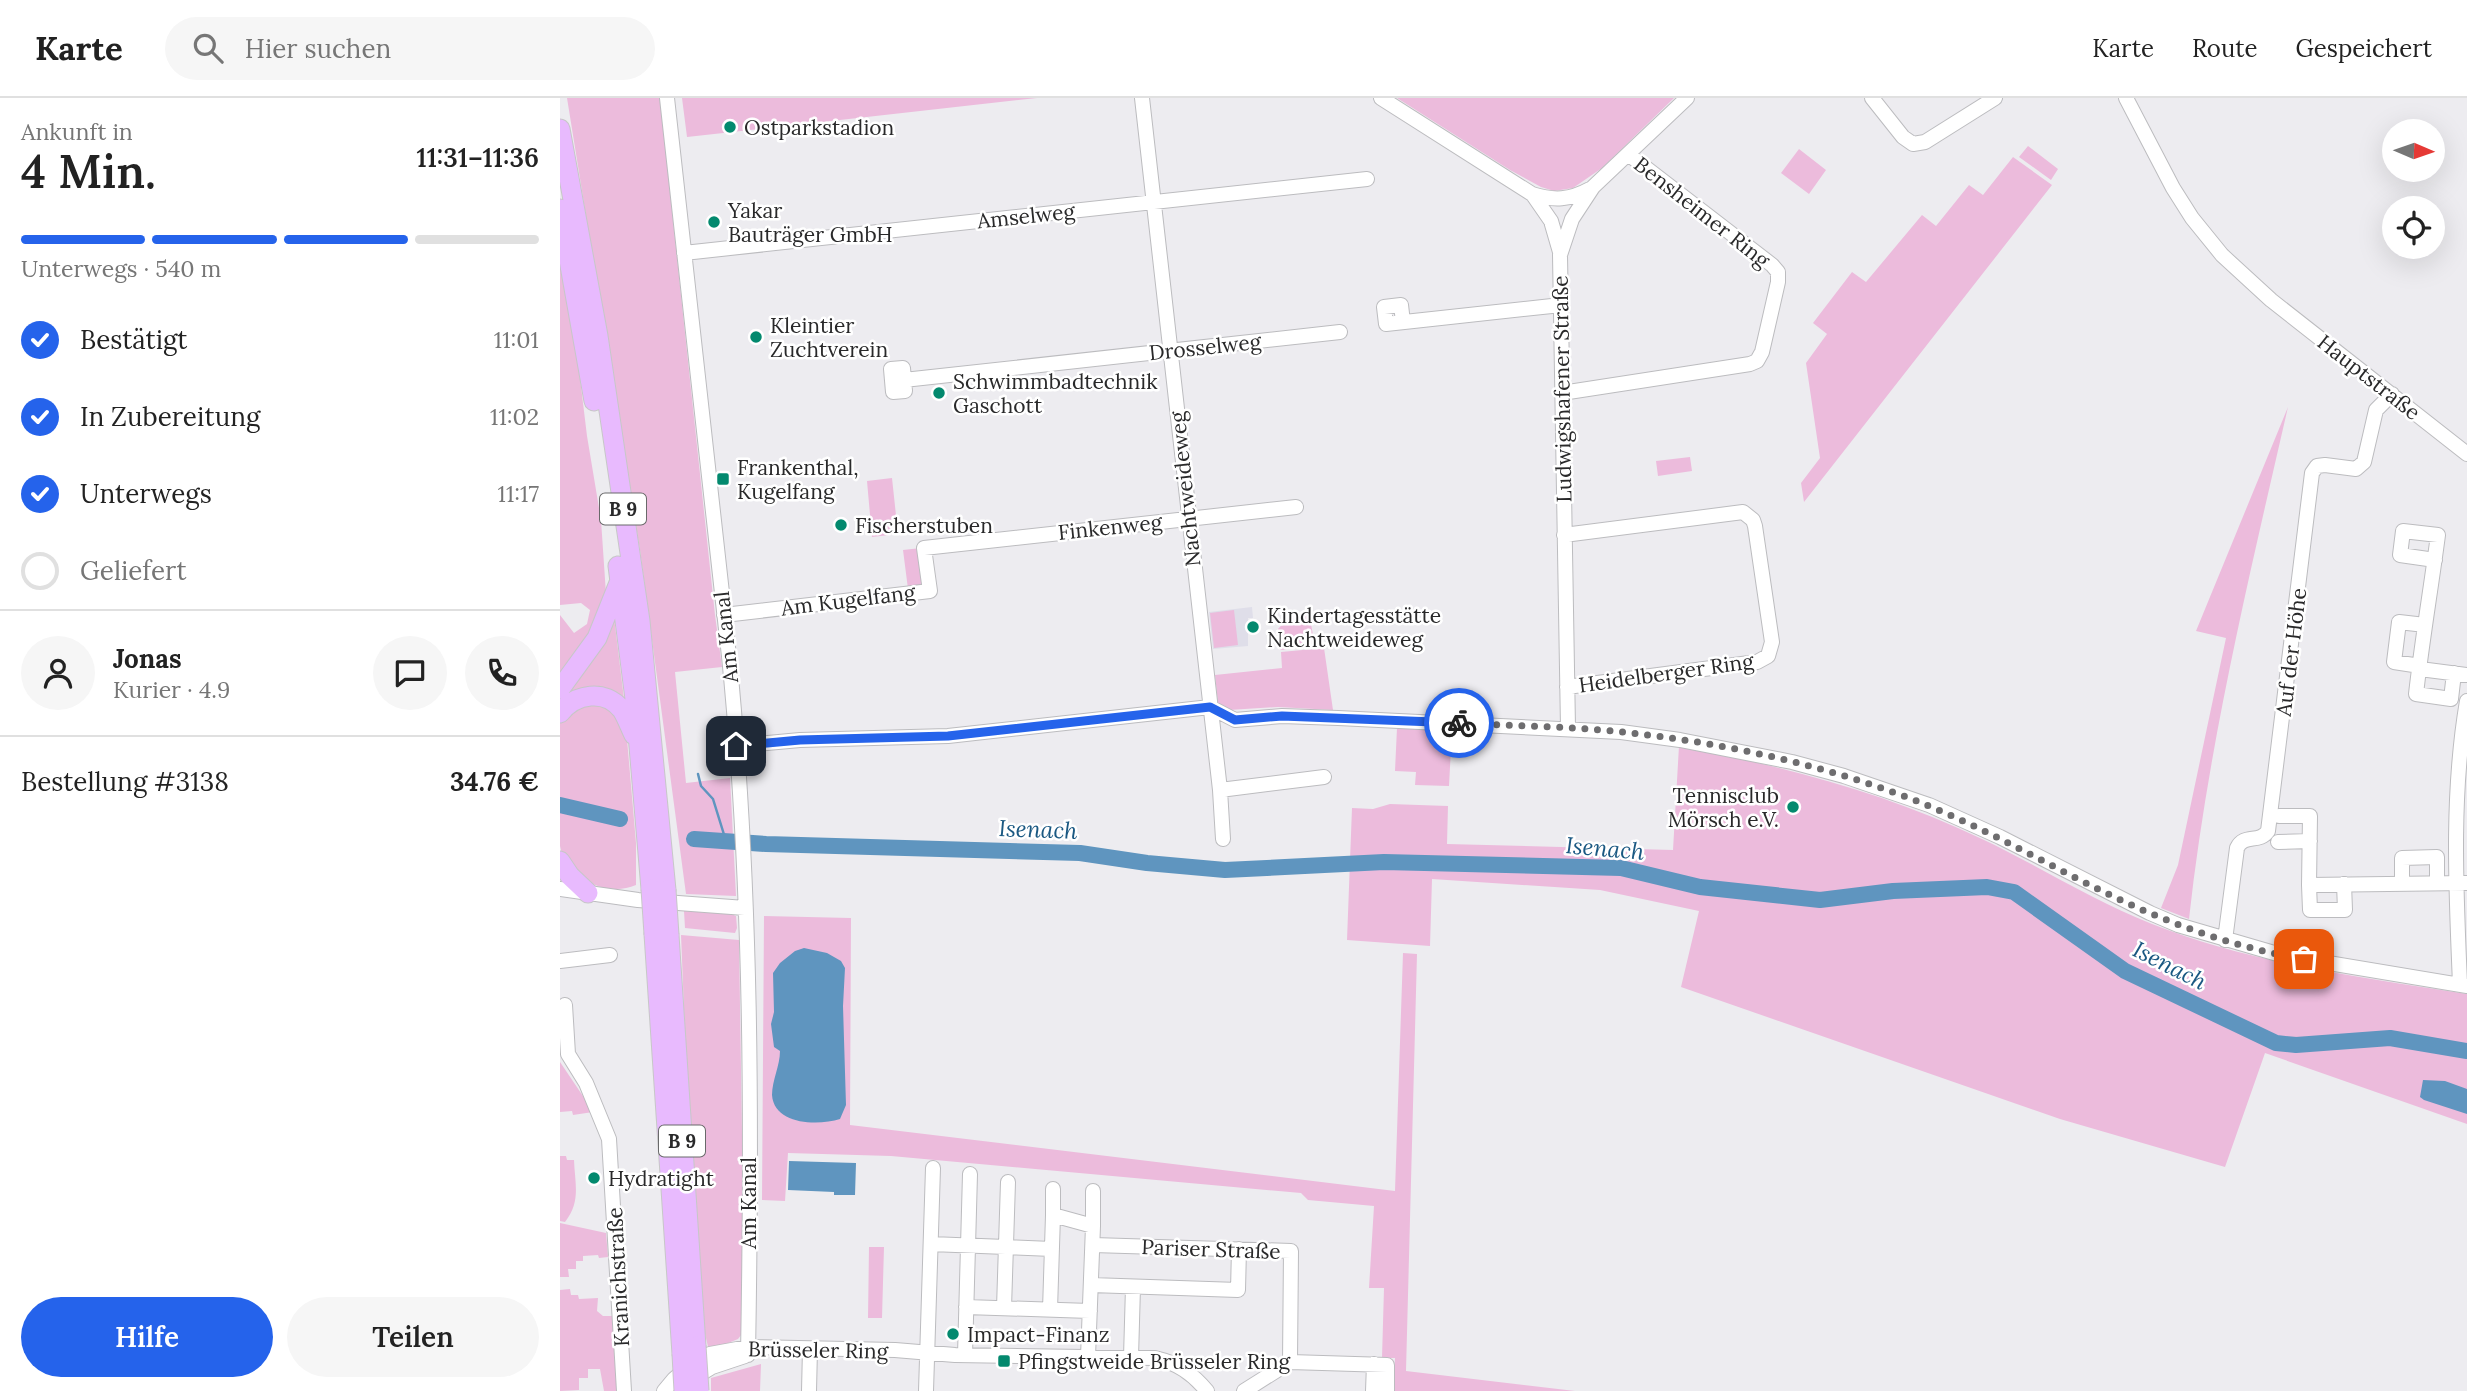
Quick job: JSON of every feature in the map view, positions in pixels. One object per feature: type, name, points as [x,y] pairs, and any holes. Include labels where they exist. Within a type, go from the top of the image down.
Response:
[{"type":"highway","name":"B 9","points":[[560,130],[598,336],[640,621],[690,1373]]},
{"type":"highway","name":"B 9","points":[[560,209],[597,414],[659,890]]},
{"type":"highway","name":"B 9","points":[[560,689],[597,638],[620,579]]},
{"type":"highway","name":"B 9","points":[[560,713],[576,699],[586,696],[605,698],[621,709],[639,747]]},
{"type":"highway","points":[[560,861],[570,876],[588,893]]},
{"type":"street","name":"Am Kanal","points":[[667,98],[736,746],[745,908],[748,1351]]},
{"type":"street","name":"Nachtweideweg","points":[[1142,98],[1220,790],[1223,839]]},
{"type":"street","points":[[1381,98],[1532,194],[1562,200],[1577,196],[1592,187]]},
{"type":"street","name":"Ludwigshafener Straße","points":[[1567,728],[1560,255],[1572,219],[1592,187],[1687,98]]},
{"type":"street","points":[[1872,98],[1903,137],[1913,144],[1925,142],[1995,98]]},
{"type":"street","name":"Hauptstraße","points":[[2126,98],[2173,188],[2192,218],[2222,255],[2271,300],[2467,454]]},
{"type":"street","name":"Bensheimer Ring","points":[[1562,393],[1750,365],[1757,361],[1762,352],[1778,272],[1628,154]]},
{"type":"street","name":"Amselweg","points":[[684,253],[1367,179]]},
{"type":"street","points":[[1532,194],[1551,221],[1560,255]]},
{"type":"street","points":[[1403,322],[1561,306]]},
{"type":"street","name":"Drosselweg","points":[[904,380],[1340,332]]},
{"type":"street","name":"Auf der Höhe","points":[[2225,940],[2239,842],[2245,839],[2258,840],[2268,831],[2312,473],[2317,466],[2356,469],[2364,462],[2376,410],[2392,394]]},
{"type":"street","name":"Finkenweg","points":[[924,548],[1296,507]]},
{"type":"street","name":"Heidelberger Ring","points":[[1564,535],[1743,512],[1753,520],[1755,526],[1772,642],[1768,656],[1757,662],[1567,687]]},
{"type":"street","name":"Am Kugelfang","points":[[724,615],[930,591],[924,548]]},
{"type":"street","points":[[2425,625],[2399,622],[2394,662],[2420,667],[2461,674],[2451,699],[2416,694],[2420,667],[2425,625],[2435,560]]},
{"type":"street","points":[[1214,743],[1223,729],[1235,720],[1282,716],[1567,728],[1680,740],[1792,762],[1844,776],[1929,806],[2000,837],[2150,913],[2225,940],[2281,955],[2463,985],[2457,773],[2467,701]]},
{"type":"street","points":[[736,746],[811,739],[948,736],[1210,707],[1235,720]]},
{"type":"street","points":[[1220,790],[1324,777]]},
{"type":"street","points":[[2278,816],[2310,816],[2310,910],[2345,910],[2344,884]]},
{"type":"street","points":[[2278,842],[2310,841]]},
{"type":"street","points":[[2402,884],[2402,859],[2437,858],[2437,883]]},
{"type":"street","points":[[2309,885],[2461,883]]},
{"type":"street","points":[[560,889],[638,900],[745,908]]},
{"type":"street","points":[[560,961],[610,956]]},
{"type":"street","name":"Kranichstraße","points":[[565,1005],[568,1054],[586,1083],[609,1139],[624,1391]]},
{"type":"street","points":[[926,1391],[933,1168]]},
{"type":"street","points":[[965,1355],[970,1174]]},
{"type":"street","points":[[1004,1308],[1008,1182]]},
{"type":"street","points":[[1050,1310],[1053,1189]]},
{"type":"street","points":[[1088,1357],[1093,1191]]},
{"type":"street","points":[[1052,1215],[1093,1226]]},
{"type":"street","points":[[931,1244],[1052,1249]]},
{"type":"street","name":"Pariser Straße","points":[[1093,1245],[1291,1251],[1290,1362]]},
{"type":"street","points":[[1091,1285],[1238,1290],[1239,1249]]},
{"type":"street","points":[[1131,1357],[1133,1287]]},
{"type":"street","points":[[966,1307],[1090,1311]]},
{"type":"street","name":"Brüsseler Ring","points":[[690,1373],[710,1354],[748,1351],[810,1354],[895,1350],[927,1354],[1131,1357],[1154,1359],[1181,1367],[1194,1376],[1207,1391]]},
{"type":"street","points":[[809,1391],[810,1354]]},
{"type":"street","points":[[1244,1391],[1290,1362],[1387,1365],[1387,1391]]},
{"type":"street","points":[[1373,1391],[1374,1364]]},
{"type":"street","points":[[664,1391],[674,1379],[690,1373]]},
{"type":"shaded area","points":[[567,98],[660,98],[722,667],[675,672],[686,783],[730,778],[736,896],[686,894],[640,550]]},
{"type":"shaded area","name":"Ostparkstadion","points":[[682,98],[1037,98],[687,137]]},
{"type":"shaded area","points":[[1397,98],[1674,98],[1602,168],[1573,188],[1554,191],[1510,170]]},
{"type":"shaded area","points":[[2028,146],[2058,169],[2051,180],[2019,157]]},
{"type":"shaded area","points":[[1799,149],[1826,170],[1809,194],[1781,173]]},
{"type":"shaded area","points":[[2013,157],[2052,185],[1804,502],[1801,483],[1820,458],[1806,363],[1827,334],[1813,323],[1852,272],[1866,282],[1922,215],[1936,226],[1969,185],[1983,195]]},
{"type":"shaded area","points":[[560,251],[601,520],[606,594],[600,617],[560,677],[560,615],[574,633],[587,624],[590,610],[581,603],[560,605]]},
{"type":"shaded area","points":[[2288,407],[2218,726],[2189,919],[2161,908],[2178,865],[2226,638],[2196,631]]},
{"type":"shaded area","points":[[1690,457],[1692,471],[1658,476],[1656,461]]},
{"type":"shaded area","points":[[892,478],[898,534],[872,537],[867,481]]},
{"type":"shaded area","points":[[921,548],[925,587],[908,589],[903,550]]},
{"type":"shaded area","points":[[1252,607],[1253,618],[1248,618],[1248,646],[1213,649],[1209,612]]},
{"type":"shaded area","points":[[613,609],[625,707],[609,694],[560,707],[560,698]]},
{"type":"shaded area","points":[[1234,610],[1238,645],[1214,648],[1210,613]]},
{"type":"shaded area","points":[[1309,613],[1315,646],[1280,650],[1278,629],[1291,615]]},
{"type":"shaded area","points":[[1324,648],[1333,710],[1278,707],[1229,710],[1218,703],[1215,675],[1282,668],[1281,652]]},
{"type":"shaded area","points":[[608,704],[627,739],[636,843],[636,885],[612,889],[600,887],[579,876],[570,867],[560,846],[560,722],[569,708]]},
{"type":"shaded area","points":[[1397,728],[1452,730],[1449,786],[1415,785],[1416,772],[1395,771]]},
{"type":"shaded area","points":[[1679,746],[1796,772],[1871,794],[1945,822],[2130,915],[2190,938],[2308,968],[2467,994],[2467,1124],[2265,1053],[2225,1167],[2060,1119],[1681,987],[1699,911],[1600,890],[1432,879],[1430,946],[1347,940],[1352,808],[1373,809],[1390,804],[1448,806],[1447,844],[1673,850]]},
{"type":"shaded area","points":[[684,911],[731,914],[736,916],[737,928],[735,933],[685,928]]},
{"type":"shaded area","points":[[764,916],[851,918],[850,1125],[1395,1191],[1403,953],[1417,954],[1406,1371],[1575,1391],[1394,1391],[1395,1358],[1382,1358],[1384,1288],[1369,1288],[1374,1206],[1308,1200],[1301,1193],[891,1156],[788,1153],[785,1201],[762,1200]]},
{"type":"shaded area","points":[[681,935],[739,940],[745,1330],[738,1339],[709,1351],[703,1325],[688,1108]]},
{"type":"shaded area","points":[[560,1062],[593,1112],[573,1115],[572,1111],[560,1112]]},
{"type":"shaded area","points":[[560,1156],[574,1160],[576,1185],[573,1207],[565,1222],[560,1221]]},
{"type":"shaded area","points":[[560,1223],[606,1233],[608,1257],[583,1256],[583,1261],[576,1261],[576,1269],[568,1269],[569,1277],[560,1277]]},
{"type":"shaded area","points":[[869,1247],[884,1247],[882,1318],[868,1318]]},
{"type":"shaded area","points":[[570,1289],[571,1295],[578,1295],[579,1299],[598,1298],[597,1311],[603,1316],[612,1316],[617,1391],[604,1391],[600,1369],[588,1369],[588,1378],[579,1378],[579,1390],[560,1391],[560,1290]]},
{"type":"shaded area","points":[[761,1364],[760,1391],[711,1391],[711,1378]]},
{"type":"water","points":[[804,948],[827,953],[841,961],[845,968],[843,1006],[846,1105],[840,1119],[831,1121],[809,1122],[789,1118],[780,1112],[772,1095],[780,1051],[774,1047],[771,1024],[774,1012],[773,973],[780,963],[795,951]]},
{"type":"water","points":[[2423,1080],[2445,1081],[2467,1089],[2467,1114],[2420,1097]]},
{"type":"water","points":[[789,1161],[856,1163],[855,1195],[788,1190]]},
{"type":"waterway","points":[[698,774],[701,786],[713,799],[726,841]]},
{"type":"waterway","name":"Isenach","points":[[560,805],[620,819]]},
{"type":"waterway","name":"Isenach","points":[[694,839],[766,844],[1080,853],[1147,863],[1225,870],[1384,862],[1621,868],[1700,887],[1820,900],[1893,891],[1987,887],[2014,892],[2125,971],[2276,1043],[2296,1045],[2390,1038],[2467,1051]]},
{"type":"way so far","points":[[1459,723],[1621,732],[1680,740],[1765,756],[1844,776],[1929,806],[2000,837],[2178,925],[2225,940],[2304,959]]},
{"type":"place","name":"Ostparkstadion","points":[[730,127]]},
{"type":"place","name":"Yakar Bauträger GmbH","points":[[714,222]]},
{"type":"place","name":"Kleintier Zuchtverein","points":[[756,337]]},
{"type":"place","name":"Schwimmbadtechnik Gaschott","points":[[939,393]]},
{"type":"place","name":"Frankenthal, Kugelfang","points":[[723,479]]},
{"type":"place","name":"Fischerstuben","points":[[841,525]]},
{"type":"place","name":"Kindertagesstätte Nachtweideweg","points":[[1253,627]]},
{"type":"place","name":"Tennisclub Mörsch e.V.","points":[[1793,807]]},
{"type":"place","name":"Hydratight","points":[[594,1178]]},
{"type":"place","name":"Impact-Finanz","points":[[953,1334]]},
{"type":"place","name":"Pfingstweide Brüsseler Ring","points":[[1004,1361]]},
{"type":"route","points":[[736,746],[842,738],[948,736],[1210,707],[1235,720],[1282,716],[1459,723]]}]
